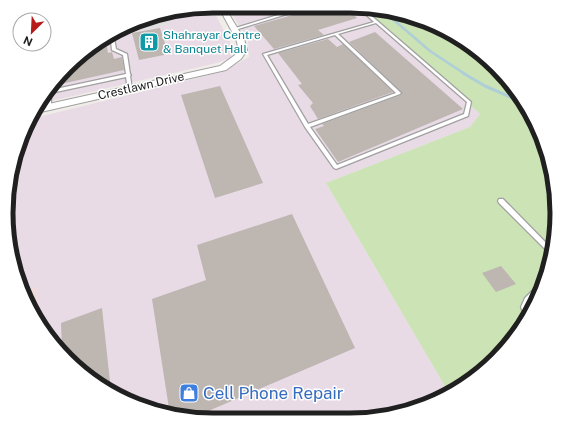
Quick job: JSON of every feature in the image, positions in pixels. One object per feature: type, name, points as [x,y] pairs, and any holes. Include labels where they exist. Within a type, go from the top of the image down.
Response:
[{"type":"street","points":[[225,13],[234,29]]},
{"type":"street","name":"Crestlawn Drive","points":[[43,109],[223,68],[238,57],[243,50],[240,39],[234,29]]},
{"type":"lane","points":[[234,29],[288,13]]},
{"type":"lane","points":[[366,14],[468,102],[466,115],[336,167],[307,126],[265,54],[376,22]]},
{"type":"lane","points":[[307,126],[399,93],[336,34]]},
{"type":"lane","points":[[113,40],[114,50],[125,54],[130,89]]},
{"type":"lane","points":[[55,90],[129,75]]},
{"type":"lane","points":[[49,99],[49,107]]},
{"type":"lane","points":[[501,201],[547,248]]},
{"type":"lane","points":[[525,309],[524,307],[527,300],[533,294]]},
{"type":"shaded area","points":[[200,13],[215,13],[233,48],[231,58],[217,63],[47,102],[63,81],[91,54],[136,28],[174,17]]},
{"type":"shaded area","points":[[231,13],[366,13],[390,30],[480,114],[470,127],[326,183],[446,388],[427,398],[402,406],[363,413],[200,413],[174,409],[136,398],[91,372],[54,335],[40,313],[38,309],[38,286],[28,289],[20,265],[13,226],[13,200],[17,174],[28,136],[38,117],[222,72],[249,57],[248,40]]},
{"type":"shaded area","points":[[168,18],[170,25],[128,33],[136,28]]},
{"type":"shaded area","points":[[38,285],[38,309],[28,290]]},
{"type":"green space","points":[[366,13],[402,20],[427,28],[472,54],[482,63],[509,91],[523,113],[535,136],[546,174],[550,200],[550,226],[543,265],[535,290],[509,335],[500,345],[485,360],[446,388],[326,183],[470,127],[480,114],[390,30]]},
{"type":"building","points":[[300,13],[352,13],[357,18],[318,30],[324,35],[274,49],[254,26]]},
{"type":"building","name":"Shahrayar Centre & Banquet Hall","points":[[160,28],[167,50],[163,51],[164,55],[139,60],[132,33]]},
{"type":"building","points":[[375,32],[463,109],[338,162],[315,129],[324,126],[322,124],[401,95],[402,93],[349,42]]},
{"type":"building","points":[[328,39],[337,47],[343,44],[393,92],[318,119],[310,106],[313,103],[298,85],[302,84],[278,53]]},
{"type":"building","points":[[106,44],[108,53],[112,52],[114,59],[122,57],[124,70],[60,84],[91,54]]},
{"type":"building","points":[[220,86],[263,183],[215,198],[181,95]]},
{"type":"building","points":[[292,214],[355,348],[204,413],[169,408],[152,299],[206,280],[197,245]]},
{"type":"building","points":[[501,266],[516,284],[496,292],[482,273]]},
{"type":"building","points":[[102,308],[110,384],[91,372],[62,344],[61,323]]},
{"type":"waterway","points":[[391,17],[430,51],[465,74]]},
{"type":"waterway","points":[[463,73],[485,86],[514,99]]},
{"type":"place","name":"Shahrayar Centre & Banquet Hall","points":[[149,42]]},
{"type":"place","name":"Cell Phone Repair","points":[[189,393]]}]
